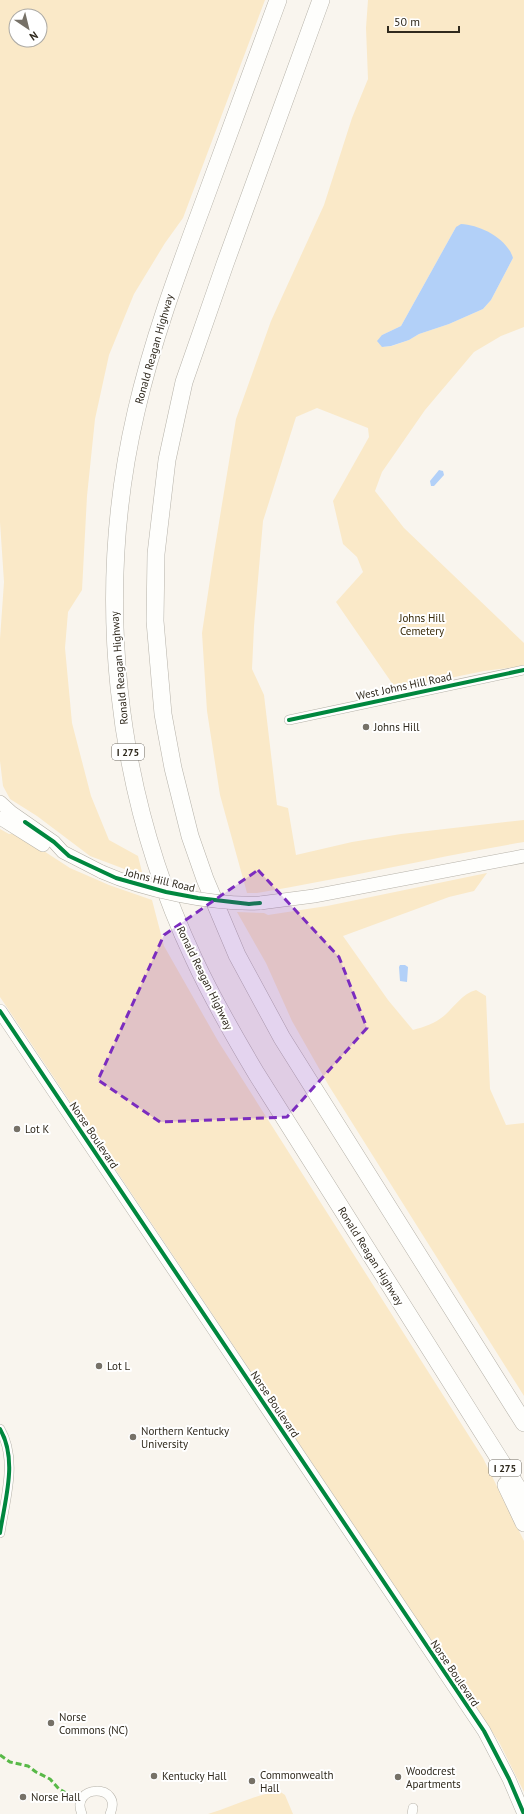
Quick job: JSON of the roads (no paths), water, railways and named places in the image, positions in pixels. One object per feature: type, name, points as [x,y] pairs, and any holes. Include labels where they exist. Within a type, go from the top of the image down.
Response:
[{"type":"highway","name":"Ronald Reagan Highway","points":[[278,0],[166,306],[136,411],[126,462],[118,517],[114,561],[114,613],[121,708],[128,756],[142,818],[159,871],[193,958],[226,1022],[256,1073],[524,1498]]},
{"type":"highway","points":[[321,0],[225,264],[184,382],[169,452],[156,554],[155,621],[163,714],[173,768],[190,836],[215,905],[240,962],[282,1038],[524,1423]]},
{"type":"highway","points":[[486,1437],[524,1523]]},
{"type":"street","name":"West Johns Hill Road","points":[[289,720],[524,670]]},
{"type":"street","name":"Johns Hill Road","points":[[0,802],[11,812],[54,842],[63,852]]},
{"type":"street","name":"Johns Hill Road","points":[[0,818],[47,848],[63,852],[102,872],[140,886],[205,899],[249,904],[314,896],[524,856]]},
{"type":"street","name":"Norse Boulevard","points":[[0,1011],[484,1732],[509,1779],[524,1814]]},
{"type":"street","points":[[0,1429],[9,1454],[9,1471],[0,1533]]},
{"type":"street","points":[[82,1814],[80,1806],[83,1797],[87,1793],[96,1790],[106,1793],[109,1797],[112,1807],[110,1814]]},
{"type":"water","points":[[461,224],[476,227],[492,234],[505,244],[513,258],[491,300],[483,309],[449,324],[419,334],[409,340],[391,346],[382,347],[377,341],[382,335],[401,326],[456,227]]},
{"type":"water","points":[[439,470],[443,471],[444,475],[434,486],[431,486],[430,481]]},
{"type":"water","points":[[400,965],[405,965],[408,967],[407,982],[400,981]]},
{"type":"place","name":"Johns Hill","points":[[366,727]]},
{"type":"place","name":"Lot K","points":[[17,1129]]},
{"type":"place","name":"Lot L","points":[[99,1366]]},
{"type":"place","name":"Northern Kentucky University","points":[[133,1437]]},
{"type":"place","name":"Norse Commons (NC)","points":[[51,1723]]},
{"type":"place","name":"Kentucky Hall","points":[[154,1776]]},
{"type":"place","name":"Woodcrest Apartments","points":[[398,1777]]},
{"type":"place","name":"Commonwealth Hall","points":[[252,1781]]},
{"type":"place","name":"Norse Hall","points":[[23,1797]]},
{"type":"park label","name":"Johns Hill Cemetery","points":[[422,624]]}]
